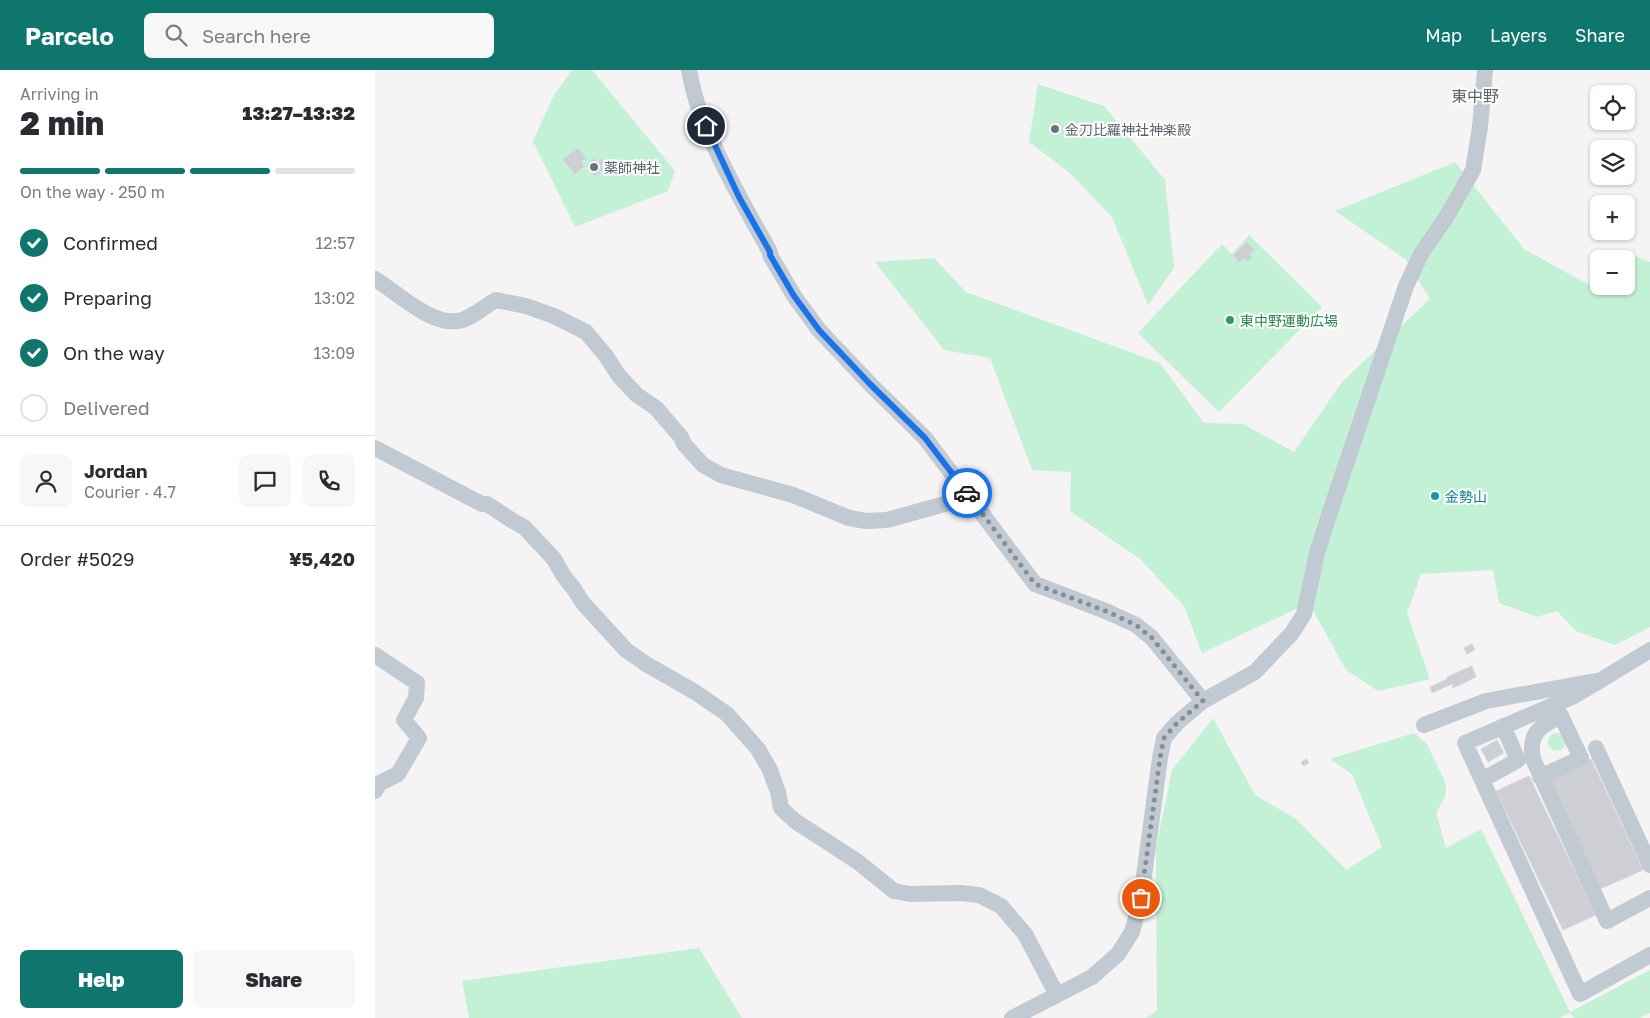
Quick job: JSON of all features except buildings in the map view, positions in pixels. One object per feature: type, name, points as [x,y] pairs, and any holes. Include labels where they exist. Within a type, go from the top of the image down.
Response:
[{"type":"street","points":[[689,70],[697,103],[739,197],[794,296],[819,330],[925,438],[1035,584],[1108,612],[1136,625],[1152,638],[1203,701]]},
{"type":"street","points":[[1012,1018],[1092,977],[1118,954],[1131,932],[1141,898],[1164,738],[1177,723],[1203,701],[1255,672],[1292,633],[1304,614],[1317,553],[1406,286],[1421,254],[1447,216],[1473,170],[1480,128],[1485,70]]},
{"type":"street","points":[[375,279],[426,313],[443,320],[458,321],[465,319],[496,300],[526,306],[554,316],[586,332],[606,356],[619,376],[637,396],[656,408],[681,437],[684,444],[703,464],[721,475],[793,495],[849,518],[866,521],[887,520],[970,497]]},
{"type":"street","points":[[375,448],[482,504],[487,504],[524,526],[554,559],[583,604],[626,650],[727,714],[758,749],[770,770],[781,808],[795,821],[857,862],[894,891],[910,894],[961,893],[979,895],[1001,906],[1025,934],[1057,995]]},
{"type":"street","points":[[1650,650],[1574,696],[1537,730],[1533,738],[1531,750],[1540,777],[1607,920],[1650,898]]},
{"type":"street","points":[[375,655],[417,683],[416,698],[404,720],[419,738],[398,774],[380,782],[375,791]]},
{"type":"street","points":[[1424,725],[1486,701],[1601,680]]},
{"type":"street","points":[[1558,710],[1503,726],[1465,743],[1580,994],[1650,955]]},
{"type":"street","points":[[1558,710],[1581,758]]},
{"type":"street","points":[[1481,780],[1518,760],[1503,726]]},
{"type":"street","points":[[1540,777],[1596,749],[1650,865]]},
{"type":"green space","points":[[572,70],[592,70],[675,171],[668,191],[575,227],[533,141],[554,95]]},
{"type":"green space","points":[[1038,84],[1104,106],[1165,180],[1174,268],[1148,305],[1112,217],[1070,173],[1029,142]]},
{"type":"green space","points":[[1455,162],[1524,249],[1590,285],[1590,295],[1635,295],[1635,256],[1650,262],[1650,627],[1615,645],[1576,631],[1557,611],[1537,617],[1499,603],[1493,570],[1421,574],[1407,613],[1430,679],[1378,691],[1346,670],[1309,603],[1202,653],[1184,606],[1140,559],[1070,511],[1071,472],[1032,470],[990,358],[944,350],[875,262],[934,258],[966,292],[1160,363],[1204,423],[1243,424],[1294,452],[1342,382],[1430,299],[1405,259],[1335,211]]},
{"type":"green space","name":"東中野運動広場","points":[[1249,235],[1322,307],[1219,412],[1138,333],[1222,244],[1232,254]]},
{"type":"green space","points":[[1213,718],[1255,795],[1296,819],[1346,870],[1382,847],[1352,774],[1330,759],[1414,733],[1427,744],[1446,784],[1445,797],[1436,813],[1446,848],[1481,829],[1570,1012],[1650,970],[1650,1013],[1640,1018],[1574,1018],[1570,1013],[1560,1018],[1146,1018],[1157,1011],[1156,848],[1172,770]]},
{"type":"green space","points":[[1557,733],[1563,736],[1566,742],[1563,748],[1557,751],[1551,748],[1548,742],[1551,736]]},
{"type":"green space","points":[[699,948],[742,1018],[469,1018],[462,981]]},
{"type":"way so far","points":[[967,493],[1035,584],[1108,612],[1136,625],[1152,638],[1203,701],[1177,723],[1164,738],[1141,898]]},
{"type":"place","name":"金刀比羅神社神楽殿","points":[[1055,129]]},
{"type":"place","name":"薬師神社","points":[[594,167]]},
{"type":"place","name":"東中野運動広場","points":[[1230,320]]},
{"type":"place","name":"金勢山","points":[[1435,496]]},
{"type":"district","name":"東中野","points":[[1475,96]]},
{"type":"route","points":[[706,126],[739,197],[794,296],[819,330],[925,438],[967,493]]}]
